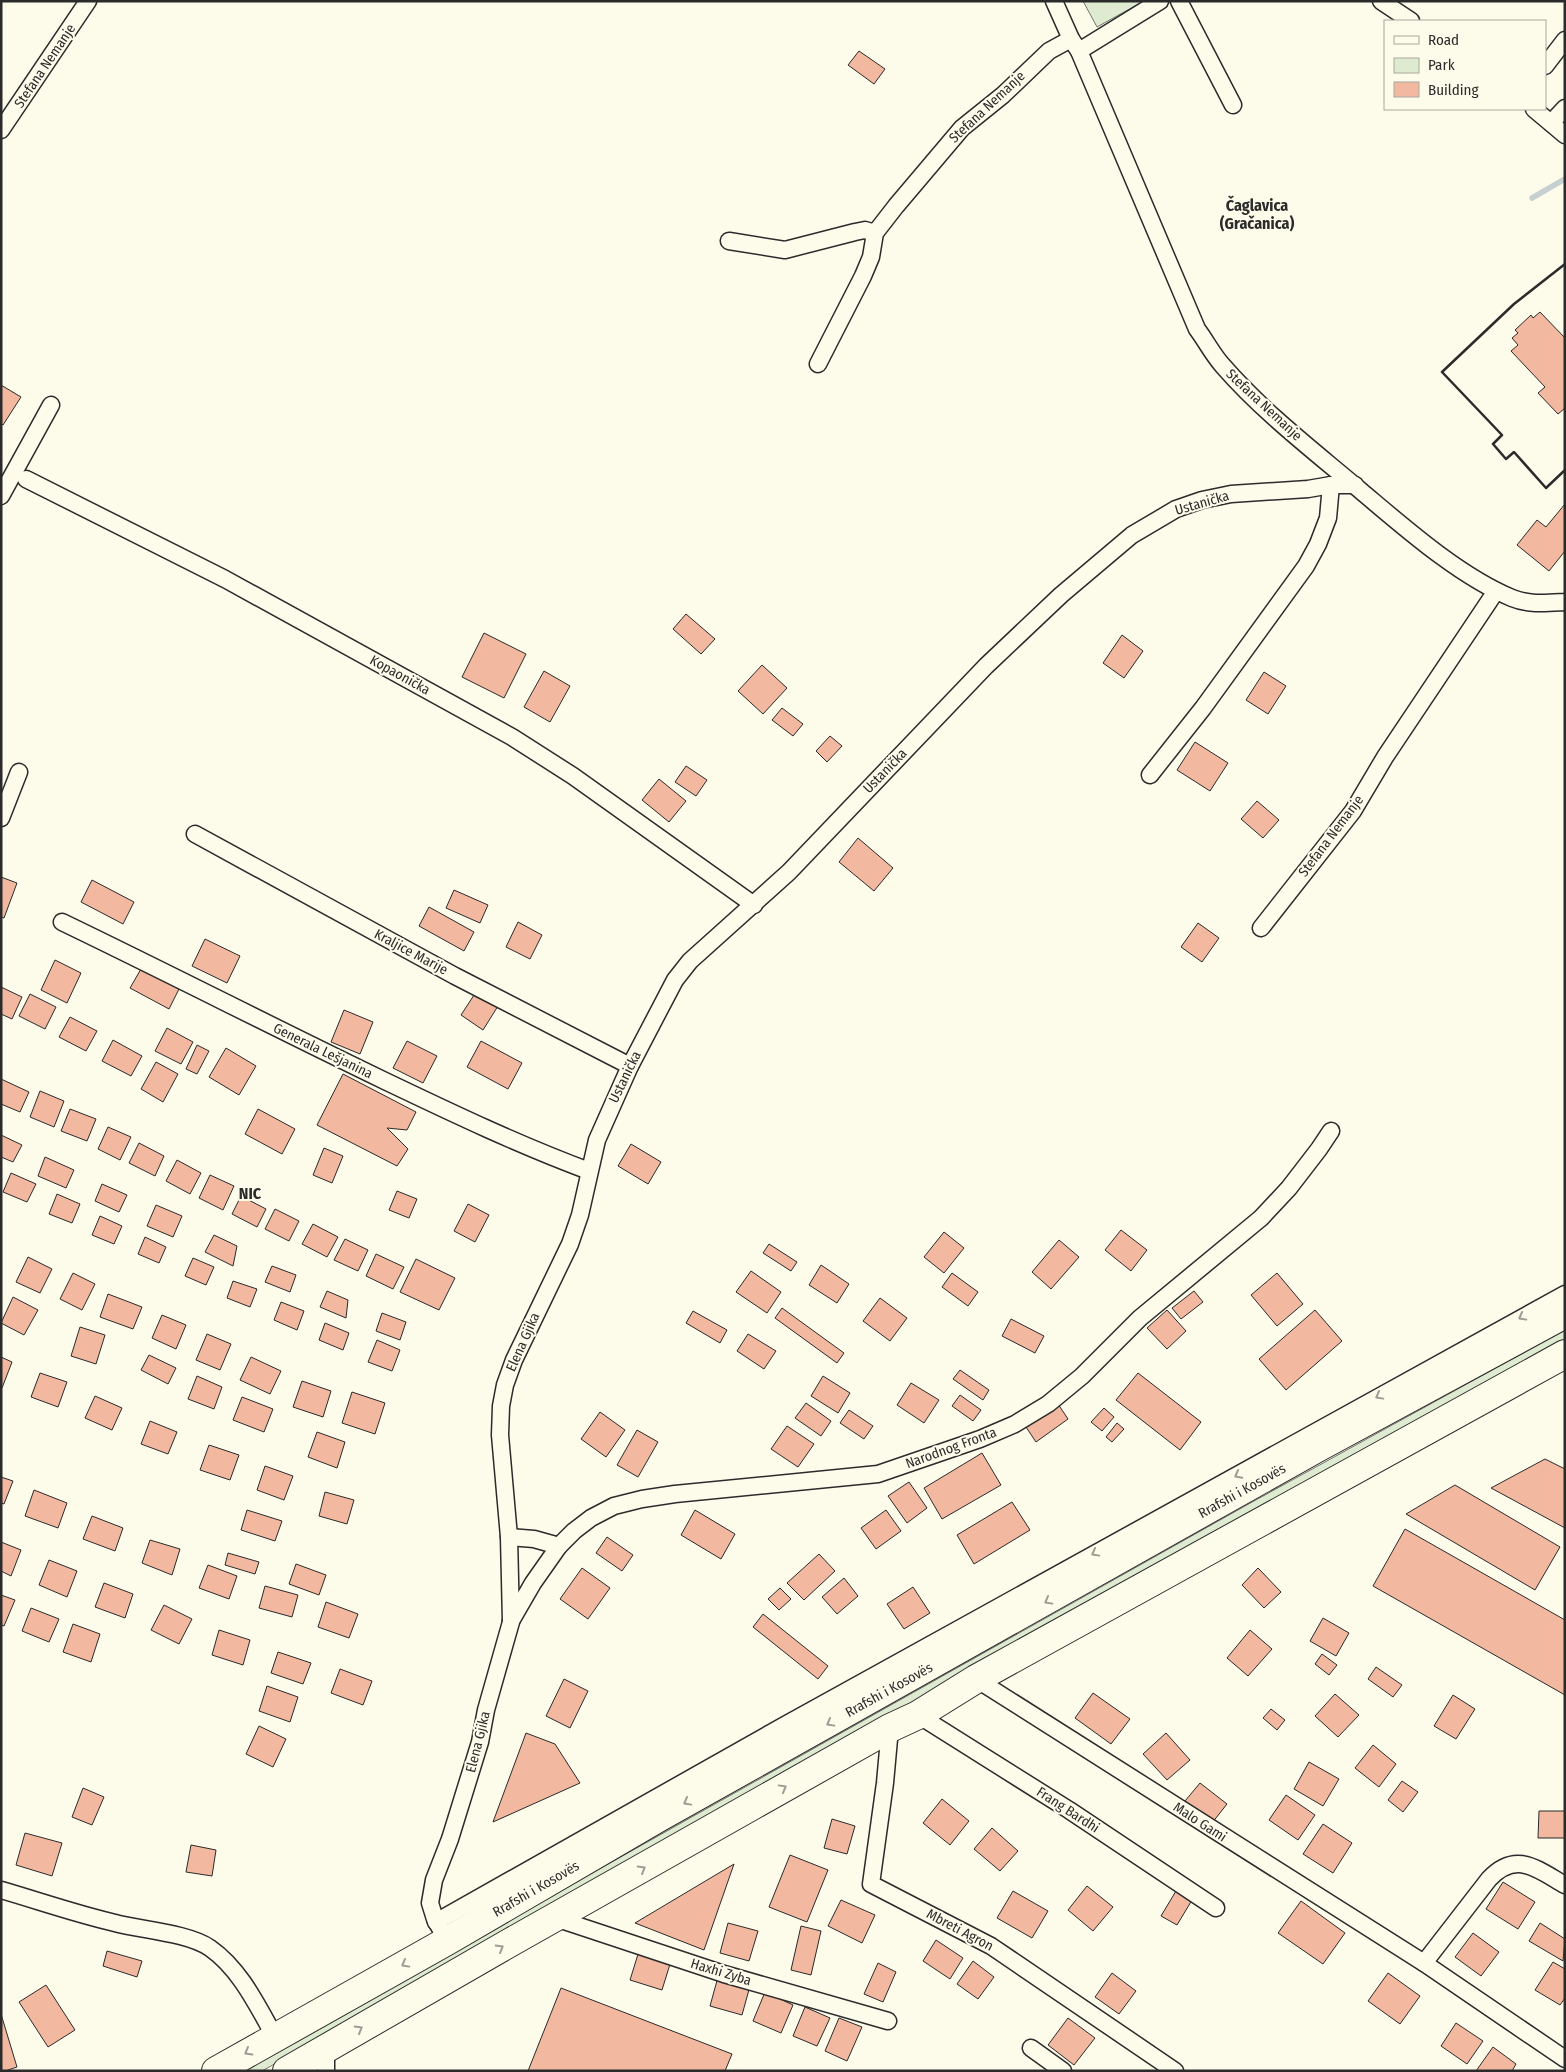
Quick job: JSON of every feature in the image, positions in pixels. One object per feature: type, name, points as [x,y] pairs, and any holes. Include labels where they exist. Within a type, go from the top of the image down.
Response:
[{"type":"highway","name":"Rrafshi i Kosovës","points":[[216,2071],[275,2037],[442,1931],[660,1817],[1319,1448],[1565,1314]]},
{"type":"highway","points":[[287,2071],[326,2059],[555,1918],[890,1728],[918,1715],[976,1679],[1565,1354]]},
{"type":"street","name":"Stefana Nemanje","points":[[1,130],[88,1]]},
{"type":"street","name":"Stefana Nemanje","points":[[1054,1],[1075,45],[1197,328],[1222,364],[1255,400],[1415,536],[1449,561],[1496,591],[1515,599],[1538,604],[1565,602]]},
{"type":"street","points":[[1075,45],[1160,1]]},
{"type":"street","points":[[1178,1],[1233,105]]},
{"type":"street","points":[[1381,1],[1410,20]]},
{"type":"street","points":[[1546,65],[1565,40]]},
{"type":"street","name":"Stefana Nemanje","points":[[818,364],[871,257],[876,233],[920,174],[962,128],[1003,95],[1049,51],[1075,45]]},
{"type":"street","points":[[1551,123],[1565,108]]},
{"type":"street","points":[[1535,110],[1565,135]]},
{"type":"street","points":[[729,241],[785,250],[865,230],[876,233]]},
{"type":"street","points":[[1,496],[52,404]]},
{"type":"street","name":"Kopaonička","points":[[26,479],[225,579],[512,737],[597,793],[754,905]]},
{"type":"street","points":[[1150,775],[1204,708],[1306,566],[1318,544],[1328,518],[1331,485]]},
{"type":"street","name":"Ustanička","points":[[580,1215],[597,1140],[630,1066],[675,980],[690,962],[789,872],[986,666],[1061,595],[1132,535],[1176,509],[1202,500],[1231,494],[1308,489],[1331,485],[1355,486]]},
{"type":"street","name":"Stefana Nemanje","points":[[1261,928],[1353,811],[1385,757],[1496,591]]},
{"type":"street","points":[[1,818],[19,772]]},
{"type":"street","name":"Kraljice Marije","points":[[195,834],[447,971],[630,1066]]},
{"type":"street","name":"Generala Lešjanina","points":[[62,922],[268,1025],[487,1130],[589,1171]]},
{"type":"street","name":"Narodnog Fronta","points":[[511,1622],[533,1583],[559,1546],[591,1518],[624,1504],[675,1494],[878,1474],[980,1439],[1015,1424],[1048,1404],[1082,1376],[1140,1318],[1261,1218],[1289,1188],[1320,1149],[1331,1131]]},
{"type":"street","name":"Elena Gjika","points":[[442,1931],[430,1903],[434,1880],[450,1839],[480,1742],[486,1710],[511,1622],[509,1537],[500,1435],[501,1406],[505,1385],[514,1360],[559,1269],[580,1215]]},
{"type":"street","name":"Rrafshi i Kosovës","points":[[442,1931],[784,1725],[1565,1294]]},
{"type":"street","points":[[509,1537],[534,1539],[559,1546]]},
{"type":"street","name":"Malo Gami","points":[[976,1679],[1424,1963],[1565,2059]]},
{"type":"street","name":"Frang Bardhi","points":[[918,1715],[1069,1810],[1216,1908]]},
{"type":"street","name":"Mbreti Agron","points":[[890,1728],[871,1884],[991,1946],[1175,2071]]},
{"type":"street","points":[[1424,1963],[1489,1879],[1503,1867],[1519,1864],[1531,1867],[1565,1885]]},
{"type":"street","points":[[1,1890],[114,1923],[190,1939],[209,1947],[226,1961],[252,1995],[275,2037]]},
{"type":"street","name":"Haxhi Zyba","points":[[555,1918],[724,1974],[888,2021]]},
{"type":"street","points":[[1031,2048],[1063,2071]]},
{"type":"green space","points":[[1083,1],[1144,1],[1097,27]]},
{"type":"green space","points":[[1565,1330],[1565,1343],[262,2071],[240,2071],[1245,1506]]},
{"type":"building","points":[[859,51],[885,69],[874,84],[848,65]]},
{"type":"building","points":[[1540,312],[1565,338],[1565,408],[1558,414],[1538,393],[1545,387],[1511,351],[1518,345],[1512,338],[1518,333],[1515,330],[1531,315],[1533,318]]},
{"type":"building","points":[[1,385],[21,397],[3,425],[1,423]]},
{"type":"building","points":[[1565,504],[1565,551],[1549,571],[1517,545],[1537,520],[1546,527]]},
{"type":"building","points":[[686,614],[715,639],[701,654],[673,629]]},
{"type":"building","points":[[484,633],[526,654],[504,698],[462,677]]},
{"type":"building","points":[[1122,635],[1143,651],[1124,678],[1103,663]]},
{"type":"building","points":[[762,665],[787,688],[763,714],[738,691]]},
{"type":"building","points":[[544,671],[570,686],[550,722],[524,707]]},
{"type":"building","points":[[1264,672],[1286,686],[1268,714],[1246,700]]},
{"type":"building","points":[[782,708],[803,724],[793,736],[772,720]]},
{"type":"building","points":[[830,736],[842,746],[827,762],[816,751]]},
{"type":"building","points":[[1195,742],[1228,763],[1210,791],[1177,770]]},
{"type":"building","points":[[686,766],[707,780],[696,796],[675,782]]},
{"type":"building","points":[[659,779],[686,801],[669,822],[642,800]]},
{"type":"building","points":[[1257,801],[1279,820],[1263,838],[1241,819]]},
{"type":"building","points":[[858,838],[893,868],[874,891],[839,862]]},
{"type":"building","points":[[1,877],[17,883],[4,918],[1,917]]},
{"type":"building","points":[[92,880],[134,902],[123,924],[81,902]]},
{"type":"building","points":[[454,890],[488,905],[480,923],[446,908]]},
{"type":"building","points":[[429,907],[474,932],[464,951],[419,926]]},
{"type":"building","points":[[518,922],[542,935],[530,959],[506,947]]},
{"type":"building","points":[[1198,923],[1219,938],[1202,962],[1181,947]]},
{"type":"building","points":[[205,939],[240,956],[227,983],[192,966]]},
{"type":"building","points":[[55,960],[81,973],[67,1003],[41,990]]},
{"type":"building","points":[[141,969],[179,989],[169,1009],[130,988]]},
{"type":"building","points":[[1,987],[22,997],[12,1019],[1,1014]]},
{"type":"building","points":[[476,992],[498,1006],[483,1030],[461,1015]]},
{"type":"building","points":[[30,994],[56,1007],[45,1029],[19,1016]]},
{"type":"building","points":[[344,1010],[373,1022],[360,1054],[331,1042]]},
{"type":"building","points":[[70,1017],[97,1031],[86,1051],[59,1037]]},
{"type":"building","points":[[167,1028],[193,1042],[181,1064],[155,1051]]},
{"type":"building","points":[[113,1040],[142,1056],[131,1076],[102,1061]]},
{"type":"building","points":[[407,1041],[437,1056],[423,1083],[393,1068]]},
{"type":"building","points":[[481,1041],[522,1063],[508,1089],[467,1067]]},
{"type":"building","points":[[197,1045],[209,1051],[197,1074],[186,1069]]},
{"type":"building","points":[[226,1048],[256,1066],[239,1095],[209,1077]]},
{"type":"building","points":[[156,1062],[178,1074],[163,1102],[141,1089]]},
{"type":"building","points":[[343,1074],[416,1112],[407,1130],[387,1128],[408,1149],[397,1166],[317,1125]]},
{"type":"building","points":[[1,1079],[29,1092],[20,1112],[1,1104]]},
{"type":"building","points":[[40,1091],[64,1101],[54,1127],[30,1117]]},
{"type":"building","points":[[70,1109],[96,1119],[87,1141],[61,1131]]},
{"type":"building","points":[[258,1109],[295,1129],[282,1154],[245,1134]]},
{"type":"building","points":[[108,1127],[131,1137],[120,1160],[98,1149]]},
{"type":"building","points":[[1,1135],[22,1145],[13,1162],[1,1157]]},
{"type":"building","points":[[139,1143],[164,1156],[155,1176],[129,1163]]},
{"type":"building","points":[[631,1144],[661,1162],[648,1184],[618,1166]]},
{"type":"building","points":[[324,1148],[343,1156],[332,1183],[313,1175]]},
{"type":"building","points":[[45,1157],[74,1170],[66,1188],[38,1176]]},
{"type":"building","points":[[177,1160],[201,1173],[190,1194],[166,1181]]},
{"type":"building","points":[[11,1173],[36,1184],[27,1202],[3,1192]]},
{"type":"building","points":[[210,1175],[234,1186],[223,1210],[199,1198]]},
{"type":"building","points":[[102,1184],[127,1195],[119,1212],[95,1201]]},
{"type":"building","points":[[397,1191],[417,1199],[409,1218],[389,1210]]},
{"type":"building","points":[[57,1194],[80,1204],[72,1223],[49,1214]]},
{"type":"building","points":[[241,1196],[266,1209],[257,1227],[232,1214]]},
{"type":"building","points":[[468,1204],[489,1215],[475,1242],[454,1231]]},
{"type":"building","points":[[156,1205],[182,1216],[173,1237],[147,1226]]},
{"type":"building","points":[[275,1209],[299,1221],[289,1241],[265,1229]]},
{"type":"building","points":[[100,1216],[122,1226],[114,1244],[92,1235]]},
{"type":"building","points":[[313,1224],[338,1237],[327,1257],[302,1244]]},
{"type":"building","points":[[1121,1230],[1147,1250],[1131,1271],[1105,1250]]},
{"type":"building","points":[[944,1232],[964,1248],[944,1273],[924,1257]]},
{"type":"building","points":[[214,1235],[237,1246],[233,1266],[205,1252]]},
{"type":"building","points":[[145,1237],[166,1247],[159,1263],[138,1254]]},
{"type":"building","points":[[345,1239],[368,1250],[358,1271],[334,1260]]},
{"type":"building","points":[[1059,1240],[1079,1257],[1051,1289],[1032,1272]]},
{"type":"building","points":[[769,1244],[797,1262],[791,1271],[763,1253]]},
{"type":"building","points":[[376,1254],[404,1267],[393,1289],[366,1276]]},
{"type":"building","points":[[28,1257],[52,1269],[40,1293],[16,1282]]},
{"type":"building","points":[[193,1258],[214,1267],[206,1285],[185,1276]]},
{"type":"building","points":[[416,1259],[455,1278],[439,1310],[400,1292]]},
{"type":"building","points":[[821,1265],[849,1284],[837,1303],[809,1285]]},
{"type":"building","points":[[272,1266],[296,1275],[290,1292],[265,1282]]},
{"type":"building","points":[[751,1271],[781,1292],[767,1313],[736,1292]]},
{"type":"building","points":[[73,1273],[95,1284],[82,1310],[60,1299]]},
{"type":"building","points":[[952,1273],[978,1292],[968,1306],[942,1287]]},
{"type":"building","points":[[1277,1273],[1303,1304],[1277,1326],[1251,1295]]},
{"type":"building","points":[[233,1281],[257,1289],[250,1307],[227,1298]]},
{"type":"building","points":[[327,1291],[348,1300],[346,1318],[320,1307]]},
{"type":"building","points":[[1194,1291],[1203,1302],[1181,1319],[1172,1308]]},
{"type":"building","points":[[108,1294],[142,1307],[133,1329],[100,1317]]},
{"type":"building","points":[[13,1297],[38,1310],[24,1335],[1,1323]]},
{"type":"building","points":[[880,1298],[907,1318],[890,1341],[863,1321]]},
{"type":"building","points":[[281,1302],[304,1311],[297,1330],[274,1320]]},
{"type":"building","points":[[782,1308],[844,1353],[837,1363],[775,1318]]},
{"type":"building","points":[[1167,1310],[1186,1331],[1167,1349],[1147,1328]]},
{"type":"building","points":[[1315,1310],[1342,1341],[1286,1390],[1259,1359]]},
{"type":"building","points":[[693,1311],[727,1330],[720,1343],[686,1323]]},
{"type":"building","points":[[382,1313],[406,1322],[400,1340],[376,1331]]},
{"type":"building","points":[[162,1315],[186,1325],[176,1349],[152,1338]]},
{"type":"building","points":[[1011,1319],[1044,1336],[1035,1353],[1002,1336]]},
{"type":"building","points":[[325,1323],[349,1333],[343,1350],[319,1340]]},
{"type":"building","points":[[80,1327],[105,1335],[96,1364],[71,1356]]},
{"type":"building","points":[[207,1334],[231,1344],[220,1370],[196,1360]]},
{"type":"building","points":[[748,1334],[776,1351],[764,1369],[737,1351]]},
{"type":"building","points":[[377,1340],[400,1350],[392,1371],[368,1362]]},
{"type":"building","points":[[149,1355],[176,1368],[168,1384],[141,1370]]},
{"type":"building","points":[[1,1357],[12,1362],[2,1388],[1,1388]]},
{"type":"building","points":[[251,1357],[281,1371],[270,1394],[240,1380]]},
{"type":"building","points":[[960,1370],[989,1390],[983,1400],[953,1379]]},
{"type":"building","points":[[40,1373],[67,1382],[58,1407],[31,1397]]},
{"type":"building","points":[[1138,1373],[1201,1422],[1180,1450],[1116,1400]]},
{"type":"building","points":[[197,1376],[222,1387],[214,1409],[188,1399]]},
{"type":"building","points":[[823,1376],[850,1393],[838,1413],[811,1396]]},
{"type":"building","points":[[302,1381],[331,1391],[323,1417],[293,1407]]},
{"type":"building","points":[[911,1383],[939,1400],[924,1423],[897,1405]]},
{"type":"building","points":[[352,1392],[385,1403],[375,1434],[342,1423]]},
{"type":"building","points":[[960,1395],[981,1410],[973,1421],[952,1406]]},
{"type":"building","points":[[95,1396],[122,1408],[112,1430],[85,1418]]},
{"type":"building","points":[[242,1397],[273,1409],[264,1432],[233,1420]]},
{"type":"building","points":[[806,1403],[831,1421],[821,1436],[795,1418]]},
{"type":"building","points":[[1058,1404],[1068,1419],[1036,1442],[1026,1427]]},
{"type":"building","points":[[1104,1408],[1114,1417],[1102,1431],[1091,1422]]},
{"type":"building","points":[[849,1410],[873,1426],[864,1439],[840,1423]]},
{"type":"building","points":[[600,1412],[625,1430],[606,1457],[581,1439]]},
{"type":"building","points":[[150,1421],[177,1432],[168,1454],[141,1444]]},
{"type":"building","points":[[1117,1423],[1124,1429],[1112,1442],[1106,1437]]},
{"type":"building","points":[[787,1426],[814,1444],[798,1467],[771,1449]]},
{"type":"building","points":[[637,1430],[658,1442],[638,1477],[617,1465]]},
{"type":"building","points":[[317,1432],[345,1442],[337,1468],[308,1457]]},
{"type":"building","points":[[209,1445],[239,1455],[230,1480],[200,1470]]},
{"type":"building","points":[[982,1453],[1001,1485],[942,1519],[924,1488]]},
{"type":"building","points":[[1545,1459],[1565,1469],[1565,1528],[1491,1488]]},
{"type":"building","points":[[265,1466],[293,1476],[284,1500],[257,1490]]},
{"type":"building","points":[[1,1477],[13,1481],[4,1504],[1,1503]]},
{"type":"building","points":[[909,1482],[927,1508],[907,1523],[888,1496]]},
{"type":"building","points":[[1455,1485],[1560,1547],[1535,1590],[1406,1514]]},
{"type":"building","points":[[34,1490],[67,1503],[58,1528],[25,1516]]},
{"type":"building","points":[[325,1492],[354,1500],[347,1524],[319,1516]]},
{"type":"building","points":[[1012,1502],[1030,1530],[974,1564],[957,1535]]},
{"type":"building","points":[[247,1510],[282,1521],[275,1541],[241,1530]]},
{"type":"building","points":[[695,1510],[735,1534],[721,1559],[681,1535]]},
{"type":"building","points":[[886,1510],[901,1531],[876,1549],[861,1528]]},
{"type":"building","points":[[92,1516],[123,1528],[115,1551],[83,1539]]},
{"type":"building","points":[[1405,1529],[1565,1620],[1565,1695],[1373,1586]]},
{"type":"building","points":[[607,1537],[633,1555],[622,1571],[596,1553]]},
{"type":"building","points":[[150,1540],[180,1549],[172,1575],[142,1563]]},
{"type":"building","points":[[1,1542],[21,1550],[11,1576],[1,1571]]},
{"type":"building","points":[[228,1553],[259,1562],[255,1574],[225,1565]]},
{"type":"building","points":[[819,1554],[835,1571],[804,1600],[787,1583]]},
{"type":"building","points":[[49,1560],[77,1571],[67,1597],[39,1585]]},
{"type":"building","points":[[296,1564],[326,1575],[319,1595],[289,1584]]},
{"type":"building","points":[[208,1565],[237,1576],[229,1599],[199,1588]]},
{"type":"building","points":[[582,1568],[610,1588],[588,1619],[560,1599]]},
{"type":"building","points":[[1258,1568],[1281,1592],[1264,1608],[1242,1585]]},
{"type":"building","points":[[844,1578],[858,1596],[837,1614],[822,1597]]},
{"type":"building","points":[[104,1583],[133,1594],[125,1618],[95,1607]]},
{"type":"building","points":[[265,1586],[298,1595],[292,1617],[259,1608]]},
{"type":"building","points":[[913,1587],[930,1613],[904,1629],[887,1604]]},
{"type":"building","points":[[780,1588],[791,1599],[779,1610],[768,1599]]},
{"type":"building","points":[[1,1595],[15,1600],[4,1626],[1,1625]]},
{"type":"building","points":[[326,1602],[358,1614],[349,1638],[318,1627]]},
{"type":"building","points":[[164,1605],[192,1619],[179,1644],[151,1630]]},
{"type":"building","points":[[31,1608],[59,1619],[49,1642],[22,1631]]},
{"type":"building","points":[[763,1614],[828,1666],[818,1679],[753,1627]]},
{"type":"building","points":[[1323,1618],[1349,1633],[1336,1656],[1310,1641]]},
{"type":"building","points":[[73,1624],[100,1634],[91,1662],[63,1652]]},
{"type":"building","points":[[219,1630],[250,1640],[243,1665],[212,1655]]},
{"type":"building","points":[[1250,1630],[1272,1649],[1248,1676],[1227,1658]]},
{"type":"building","points":[[278,1652],[311,1663],[303,1684],[271,1673]]},
{"type":"building","points":[[1322,1654],[1337,1665],[1329,1675],[1315,1664]]},
{"type":"building","points":[[1376,1667],[1402,1685],[1393,1697],[1368,1679]]},
{"type":"building","points":[[340,1669],[372,1681],[363,1705],[331,1693]]},
{"type":"building","points":[[564,1679],[588,1691],[570,1728],[546,1716]]},
{"type":"building","points":[[267,1686],[298,1697],[290,1722],[259,1711]]},
{"type":"building","points":[[1093,1693],[1130,1719],[1111,1744],[1075,1718]]},
{"type":"building","points":[[1335,1694],[1359,1715],[1338,1737],[1315,1716]]},
{"type":"building","points":[[1453,1695],[1475,1709],[1456,1739],[1434,1726]]},
{"type":"building","points":[[1271,1709],[1285,1720],[1277,1730],[1263,1718]]},
{"type":"building","points":[[259,1726],[286,1739],[273,1767],[246,1754]]},
{"type":"building","points":[[526,1733],[555,1744],[580,1783],[493,1822]]},
{"type":"building","points":[[1166,1733],[1190,1760],[1167,1780],[1143,1754]]},
{"type":"building","points":[[1373,1745],[1396,1764],[1379,1787],[1355,1768]]},
{"type":"building","points":[[1309,1762],[1339,1779],[1323,1806],[1294,1789]]},
{"type":"building","points":[[1402,1781],[1418,1792],[1403,1812],[1388,1800]]},
{"type":"building","points":[[1200,1783],[1227,1804],[1212,1823],[1185,1801]]},
{"type":"building","points":[[83,1788],[104,1797],[92,1825],[72,1817]]},
{"type":"building","points":[[1286,1795],[1315,1815],[1298,1840],[1269,1820]]},
{"type":"building","points":[[942,1799],[969,1821],[950,1845],[923,1823]]},
{"type":"building","points":[[1539,1811],[1565,1811],[1565,1838],[1538,1838]]},
{"type":"building","points":[[832,1819],[855,1826],[847,1854],[824,1848]]},
{"type":"building","points":[[1323,1824],[1352,1843],[1333,1873],[1303,1854]]},
{"type":"building","points":[[992,1828],[1018,1851],[1000,1871],[974,1849]]},
{"type":"building","points":[[25,1833],[62,1843],[52,1876],[16,1865]]},
{"type":"building","points":[[191,1845],[216,1850],[212,1876],[186,1872]]},
{"type":"building","points":[[790,1855],[828,1870],[807,1922],[769,1907]]},
{"type":"building","points":[[734,1864],[704,1950],[635,1923]]},
{"type":"building","points":[[1503,1882],[1535,1902],[1518,1929],[1486,1909]]},
{"type":"building","points":[[1087,1886],[1113,1907],[1093,1931],[1068,1910]]},
{"type":"building","points":[[1013,1891],[1048,1911],[1032,1938],[997,1918]]},
{"type":"building","points":[[1176,1891],[1192,1900],[1177,1925],[1161,1916]]},
{"type":"building","points":[[841,1900],[875,1915],[862,1943],[828,1926]]},
{"type":"building","points":[[1301,1901],[1345,1933],[1323,1964],[1278,1933]]},
{"type":"building","points":[[728,1923],[758,1931],[749,1961],[720,1953]]},
{"type":"building","points":[[1540,1923],[1565,1939],[1563,1961],[1529,1941]]},
{"type":"building","points":[[801,1926],[821,1931],[811,1975],[791,1970]]},
{"type":"building","points":[[1473,1933],[1499,1952],[1481,1976],[1455,1957]]},
{"type":"building","points":[[936,1940],[963,1958],[950,1979],[923,1961]]},
{"type":"building","points":[[107,1951],[142,1961],[137,1977],[103,1966]]},
{"type":"building","points":[[639,1951],[671,1961],[662,1990],[630,1980]]},
{"type":"building","points":[[973,1961],[994,1977],[978,1999],[957,1984]]},
{"type":"building","points":[[1553,1962],[1565,1969],[1565,1998],[1560,2005],[1535,1990]]},
{"type":"building","points":[[878,1963],[896,1972],[883,2002],[864,1994]]},
{"type":"building","points":[[1112,1973],[1136,1991],[1119,2014],[1095,1997]]},
{"type":"building","points":[[1388,1973],[1420,1996],[1400,2024],[1368,2001]]},
{"type":"building","points":[[718,1977],[750,1986],[742,2015],[710,2006]]},
{"type":"building","points":[[46,1985],[75,2030],[48,2047],[19,2002]]},
{"type":"building","points":[[561,1988],[732,2054],[725,2071],[528,2071]]},
{"type":"building","points":[[765,1992],[793,2005],[781,2033],[753,2021]]},
{"type":"building","points":[[805,2007],[830,2018],[817,2046],[793,2036]]},
{"type":"building","points":[[1,2014],[17,2067],[5,2071],[1,2071]]},
{"type":"building","points":[[839,2018],[862,2027],[847,2061],[825,2051]]},
{"type":"building","points":[[1068,2018],[1095,2038],[1074,2065],[1048,2045]]},
{"type":"building","points":[[1456,2023],[1483,2041],[1467,2064],[1441,2046]]},
{"type":"building","points":[[1493,2047],[1516,2064],[1512,2071],[1476,2071]]},
{"type":"waterway","points":[[1532,198],[1565,179]]},
{"type":"wall","points":[[1565,264],[1514,304],[1442,372],[1502,435],[1493,444],[1506,459],[1514,452],[1546,488],[1565,470]]},
{"type":"district","name":"Čaglavica (Gračanica)","points":[[1257,214]]},
{"type":"district","name":"NIC","points":[[250,1193]]}]
